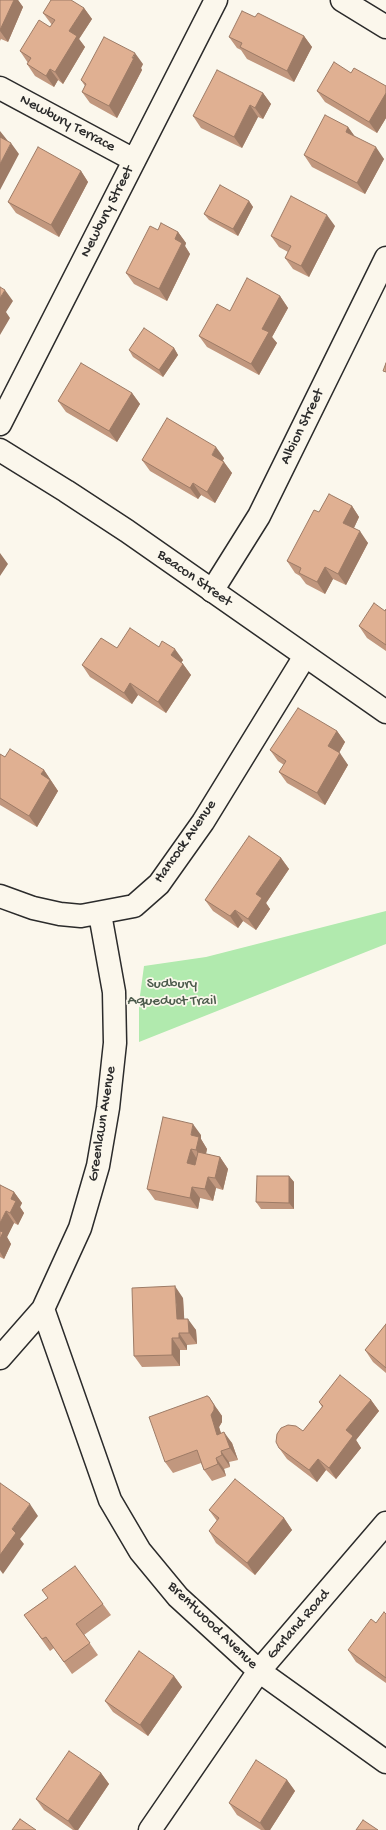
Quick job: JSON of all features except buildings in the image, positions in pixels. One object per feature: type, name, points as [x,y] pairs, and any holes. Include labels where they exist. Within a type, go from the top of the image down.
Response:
[{"type":"street","name":"Newbury Street","points":[[0,424],[216,0]]},
{"type":"street","points":[[342,0],[386,27]]},
{"type":"street","name":"Newbury Terrace","points":[[0,88],[134,160]]},
{"type":"street","name":"Albion Street","points":[[212,591],[259,516],[386,258]]},
{"type":"street","name":"Beacon Street","points":[[0,450],[115,523],[386,712]]},
{"type":"street","name":"Hancock Avenue","points":[[0,896],[33,908],[60,914],[81,916],[100,914],[134,906],[159,884],[203,822],[305,656]]},
{"type":"street","name":"Greenlawn Avenue","points":[[0,1358],[43,1309],[80,1228],[98,1166],[108,1108],[115,1043],[114,992],[100,914]]},
{"type":"street","name":"Brentwood Avenue","points":[[43,1309],[110,1500],[140,1551],[178,1597],[259,1671],[386,1762]]},
{"type":"street","name":"Garland Road","points":[[150,1830],[259,1671],[386,1523]]},
{"type":"green space","name":"Sudbury Aqueduct Trail","points":[[386,911],[386,944],[139,1042],[139,1003],[144,966],[206,957]]}]
